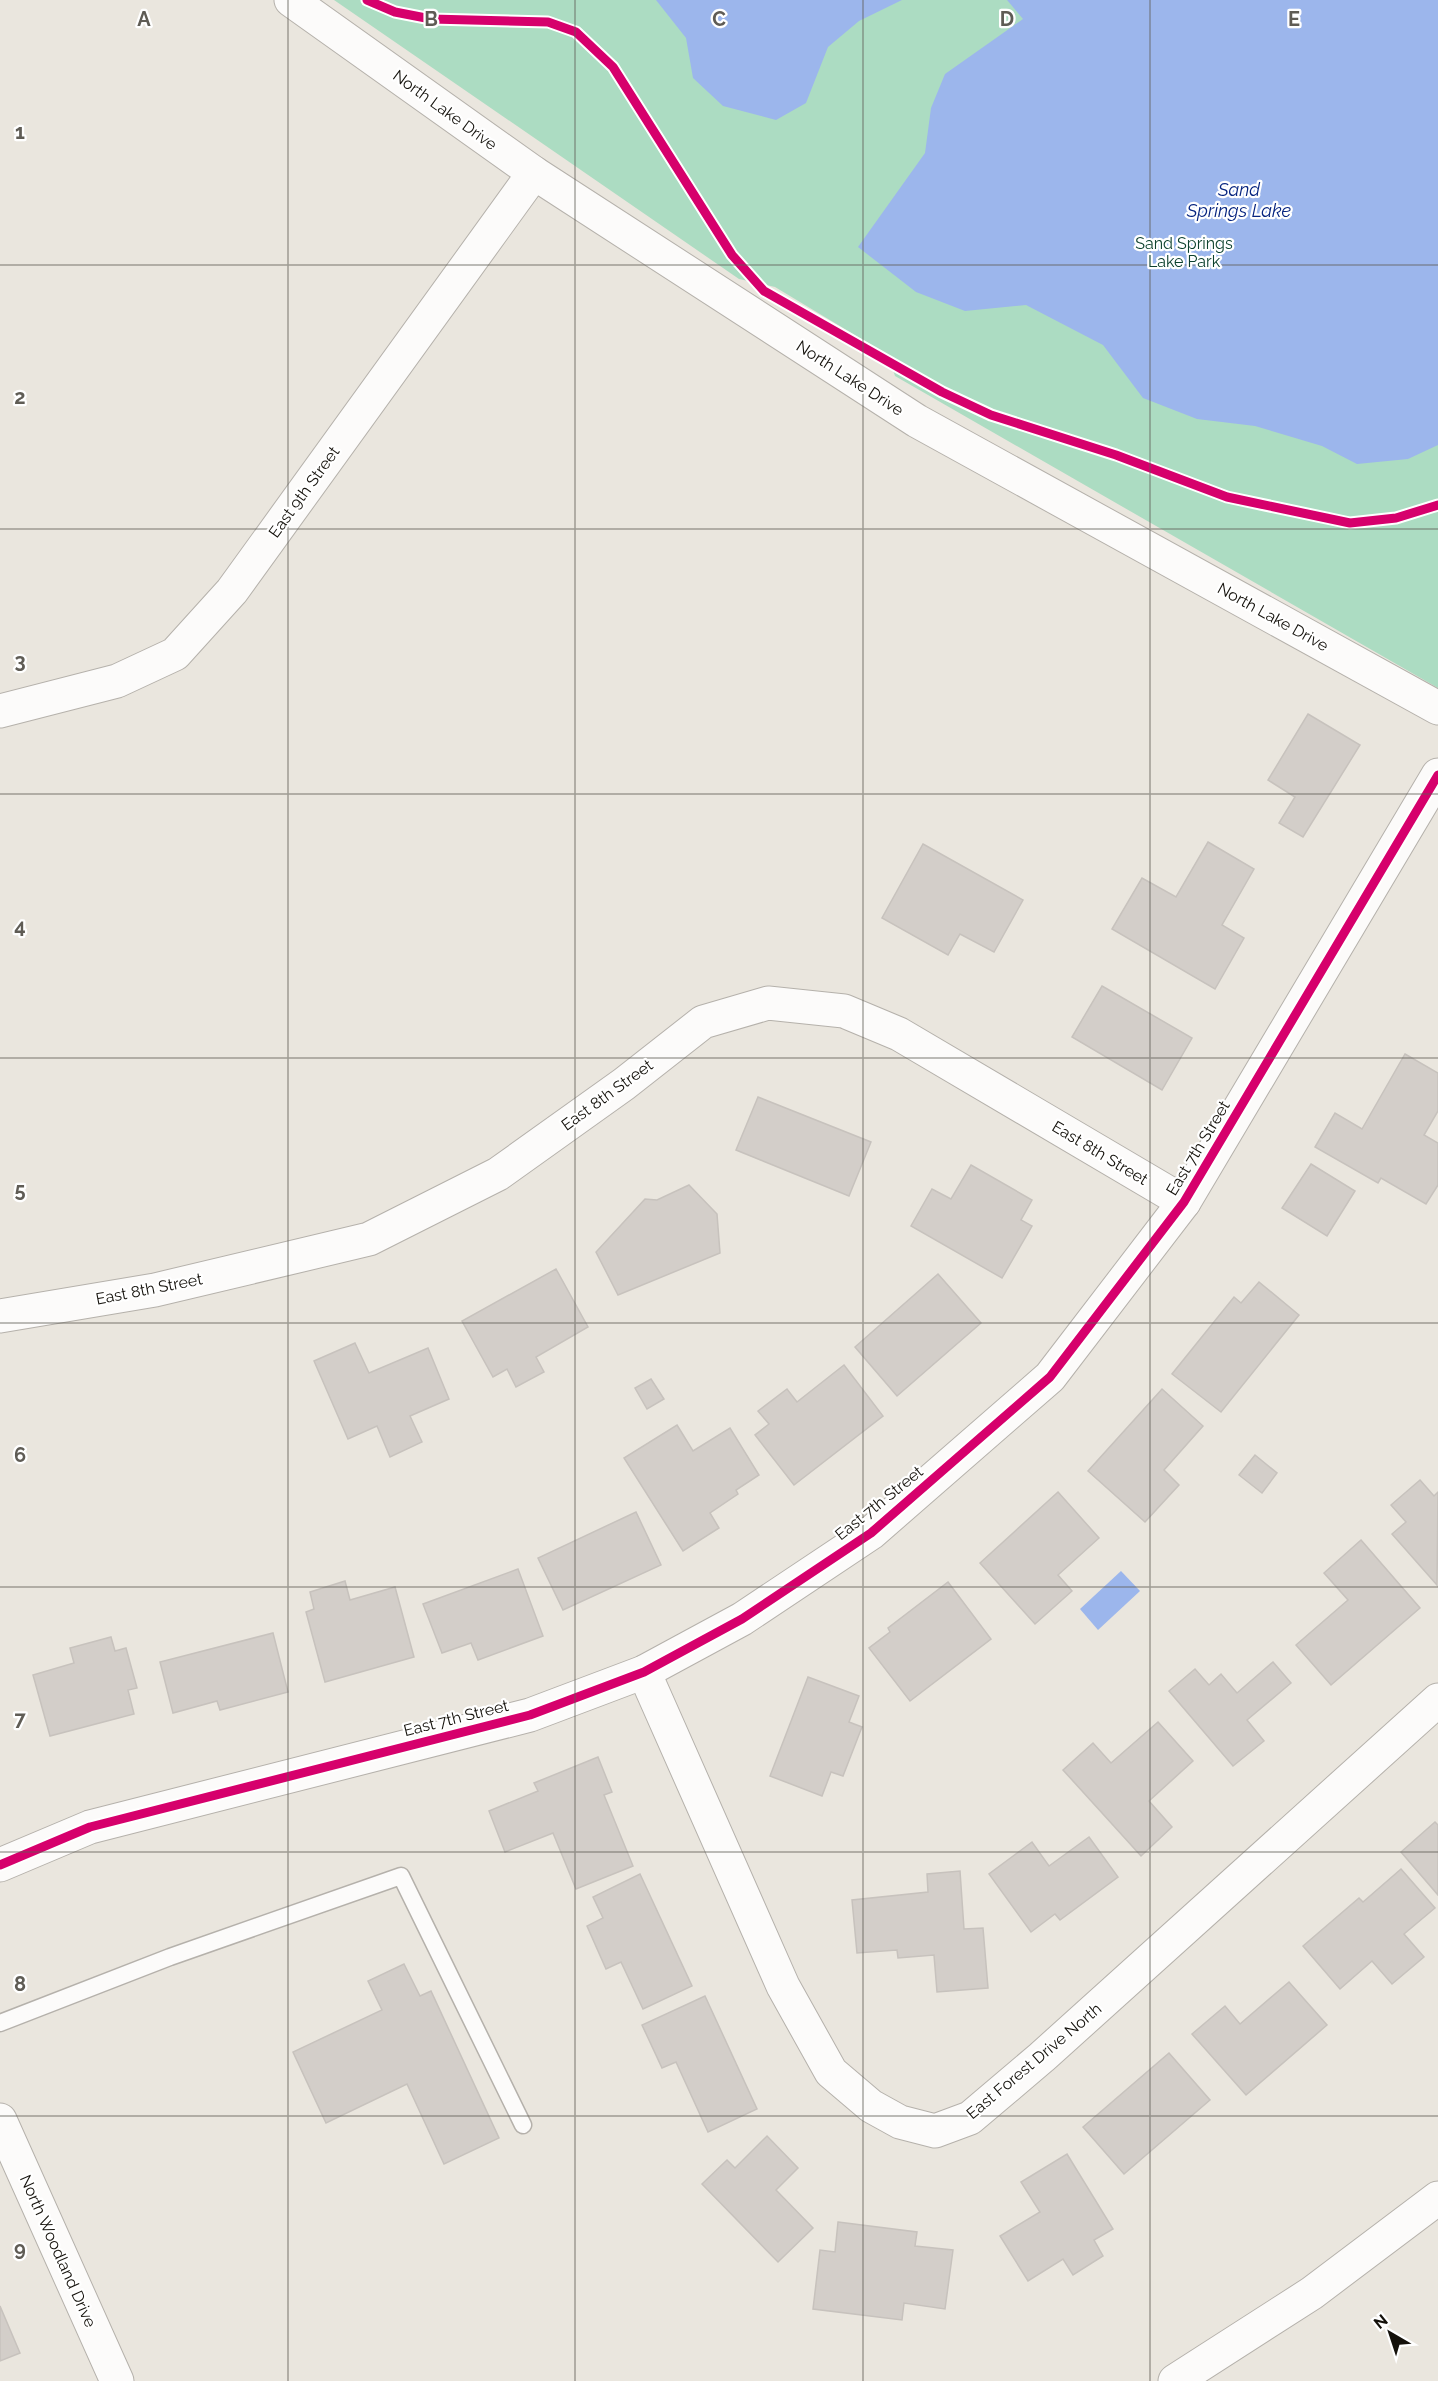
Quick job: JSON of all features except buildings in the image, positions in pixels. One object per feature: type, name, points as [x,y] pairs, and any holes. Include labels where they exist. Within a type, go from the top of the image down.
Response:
[{"type":"street","name":"North Lake Drive","points":[[291,0],[534,173],[917,421],[1438,708]]},
{"type":"street","name":"East 9th Street","points":[[0,711],[117,681],[175,654],[232,591],[534,173]]},
{"type":"street","name":"East 7th Street","points":[[0,1865],[90,1827],[530,1715],[644,1672],[742,1619],[872,1533],[1050,1377],[1184,1202],[1438,775]]},
{"type":"street","name":"East 8th Street","points":[[0,1316],[155,1290],[369,1239],[498,1174],[624,1084],[703,1022],[768,1003],[844,1011],[899,1034],[1184,1202]]},
{"type":"street","name":"East Forest Drive North","points":[[644,1672],[783,1986],[831,2072],[871,2106],[900,2122],[935,2131],[970,2118],[1042,2057],[1438,1700]]},
{"type":"street","name":"North Woodland Drive","points":[[0,2120],[117,2381]]},
{"type":"street","points":[[1175,2381],[1312,2293],[1438,2198]]},
{"type":"lane","points":[[0,2024],[170,1957],[401,1876],[523,2125]]},
{"type":"green space","name":"Sand Springs Lake Park","points":[[334,0],[1438,0],[1438,688],[895,376],[888,355],[775,287],[739,279]]},
{"type":"water","points":[[656,0],[902,0],[859,21],[828,47],[806,103],[776,120],[723,106],[693,78],[686,38]]},
{"type":"water","name":"Sand Springs Lake","points":[[1007,0],[1438,0],[1438,445],[1408,459],[1357,464],[1322,446],[1255,426],[1197,419],[1143,398],[1103,345],[1026,305],[965,311],[916,292],[858,247],[925,153],[931,108],[945,74],[1023,19]]},
{"type":"water","points":[[1121,1571],[1140,1591],[1098,1630],[1080,1609]]},
{"type":"cycle path","points":[[367,0],[395,12],[431,19],[548,22],[576,32],[613,67],[732,255],[764,291],[942,392],[991,415],[1116,455],[1227,497],[1350,523],[1396,518],[1438,505]]},
{"type":"cycle path","points":[[0,1865],[90,1827],[530,1715],[644,1672],[742,1619],[871,1533],[1050,1377],[1184,1202],[1438,775]]}]
